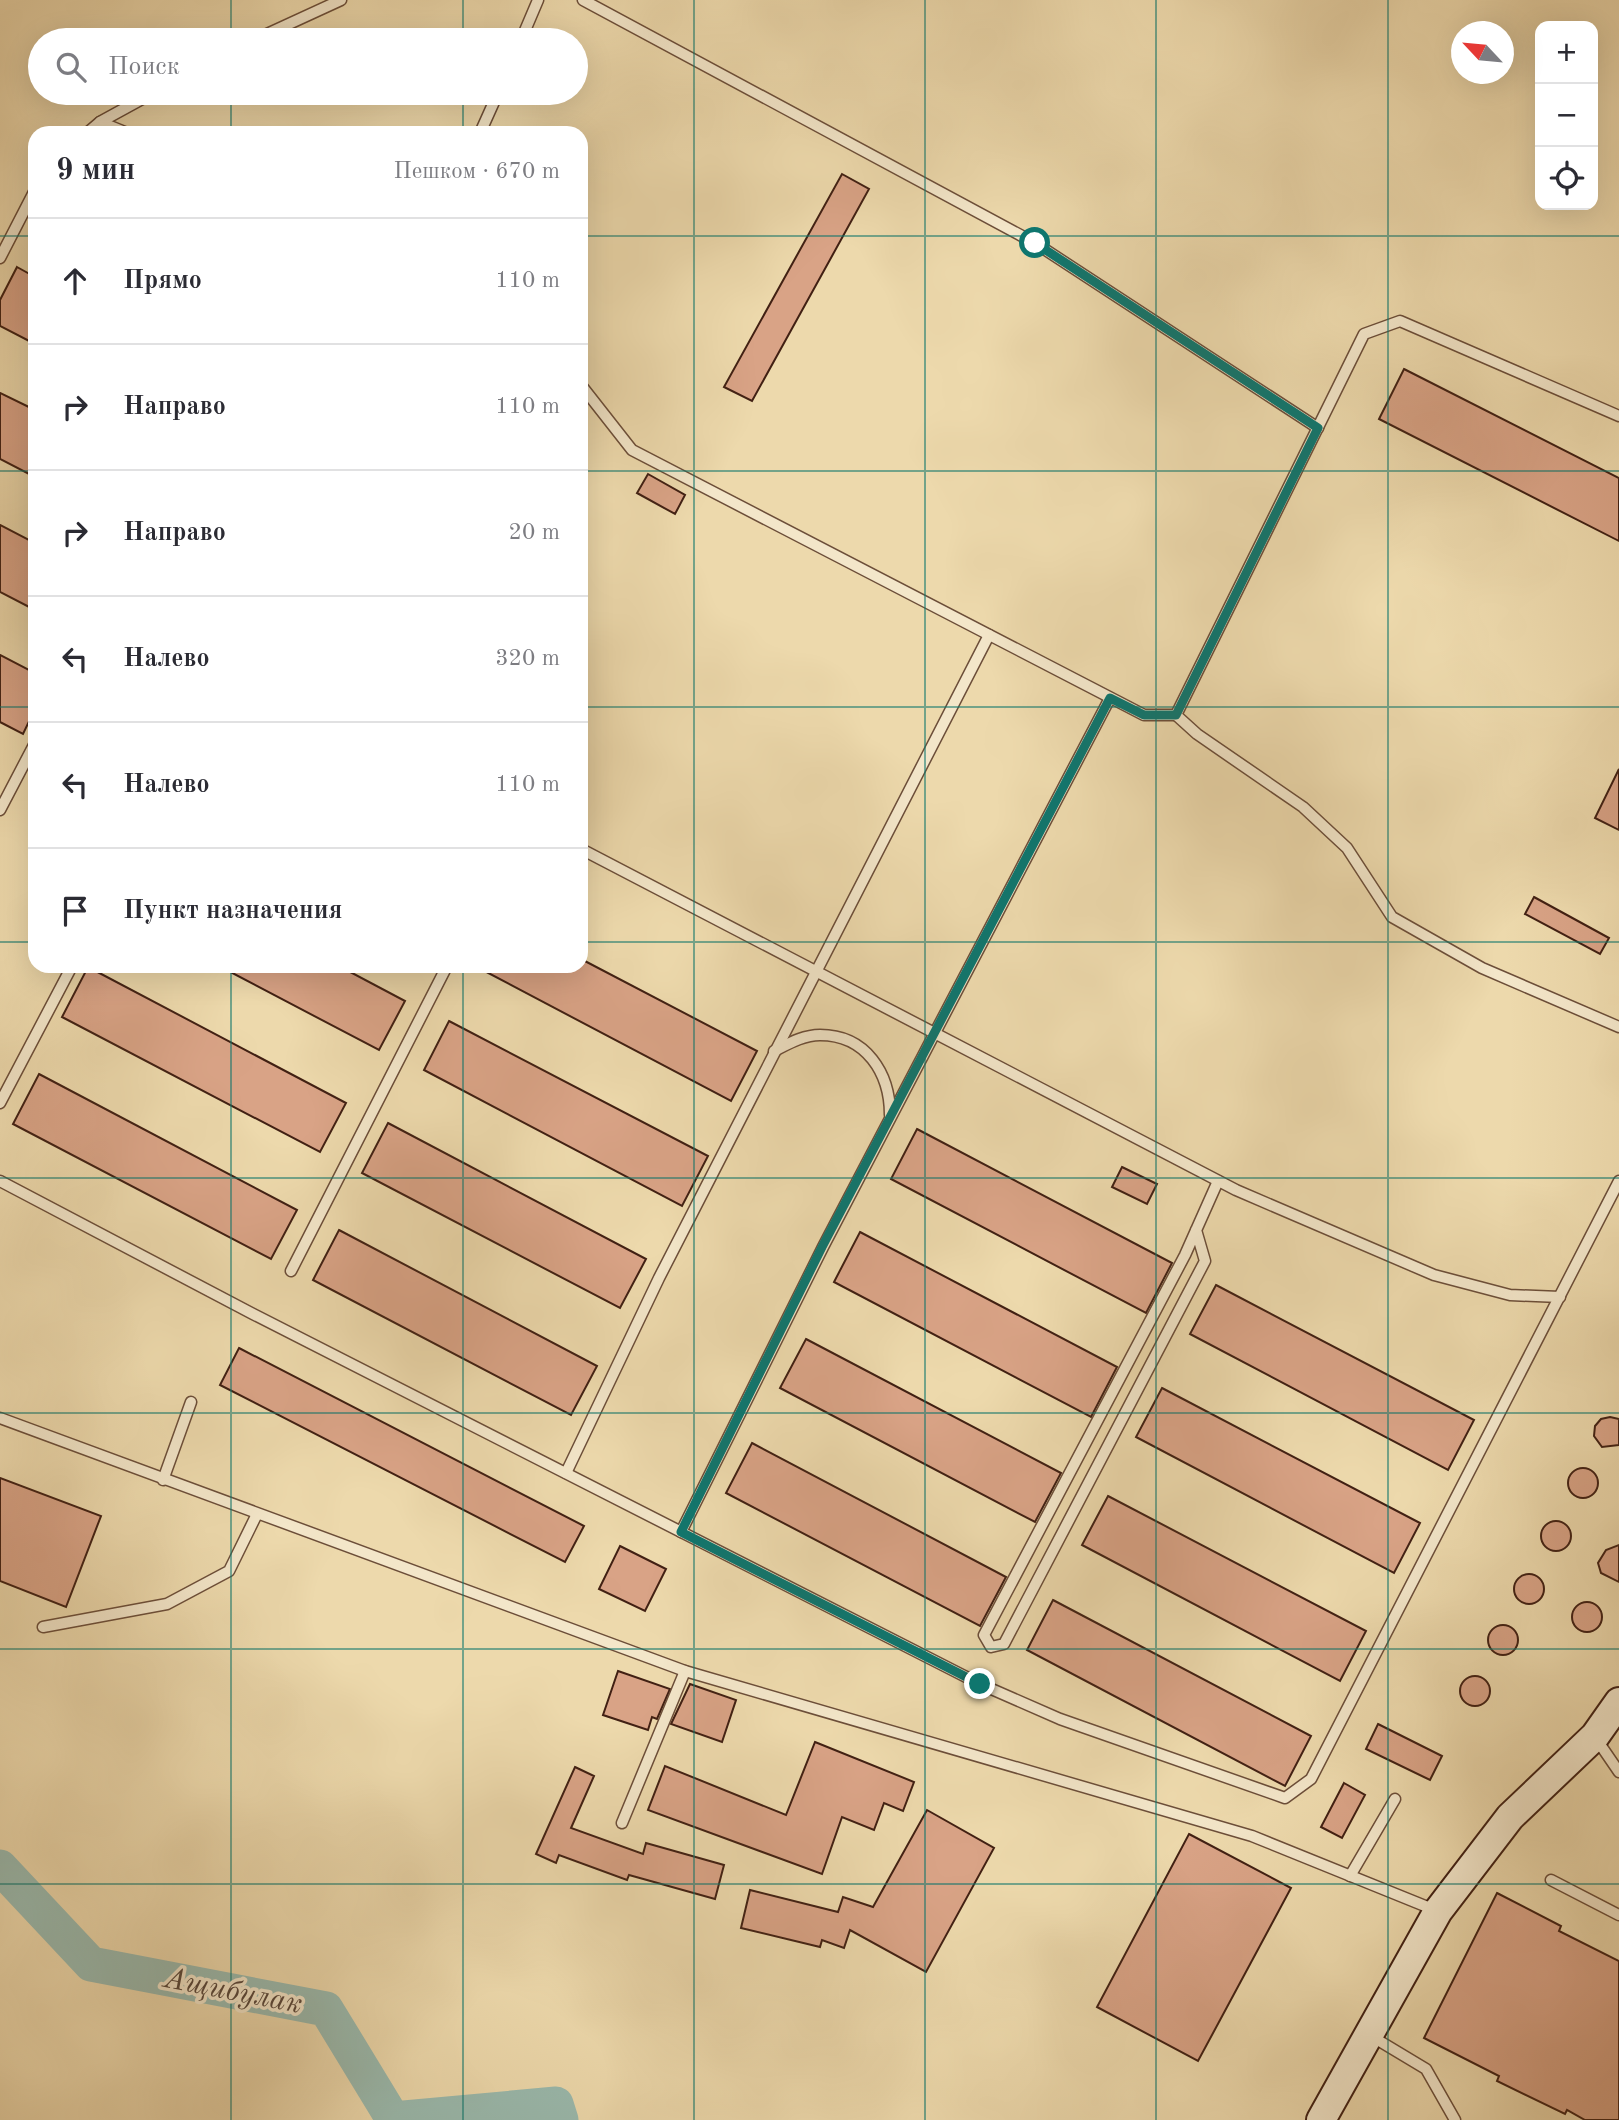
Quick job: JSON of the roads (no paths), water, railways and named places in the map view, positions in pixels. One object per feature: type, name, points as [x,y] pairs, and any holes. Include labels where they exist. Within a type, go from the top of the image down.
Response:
[{"type":"main road","points":[[1321,2120],[1438,1911],[1510,1817],[1595,1736],[1619,1702]]},
{"type":"lane","points":[[280,28],[341,0]]},
{"type":"lane","points":[[526,28],[538,0]]},
{"type":"lane","points":[[583,0],[1035,243],[1318,428]]},
{"type":"lane","points":[[95,126],[131,105]]},
{"type":"lane","points":[[483,126],[493,105]]},
{"type":"lane","points":[[100,122],[110,126]]},
{"type":"lane","points":[[0,258],[28,204]]},
{"type":"lane","points":[[1176,715],[1364,334],[1400,321],[1619,416]]},
{"type":"lane","points":[[588,394],[632,450],[1144,715],[1176,715],[1197,734],[1303,807],[1347,848],[1392,917],[1482,968],[1618,1023]]},
{"type":"lane","points":[[566,1473],[659,1278],[814,971],[989,635]]},
{"type":"lane","points":[[681,1532],[890,1119],[1110,698]]},
{"type":"lane","points":[[0,810],[28,756]]},
{"type":"lane","points":[[588,853],[1218,1181],[1434,1275],[1510,1295],[1560,1297]]},
{"type":"lane","points":[[0,1103],[68,973]]},
{"type":"lane","points":[[291,1271],[443,973]]},
{"type":"lane","points":[[774,1051],[797,1039],[819,1035],[846,1039],[867,1051],[880,1066],[890,1092],[890,1119]]},
{"type":"lane","points":[[0,1181],[681,1532],[1003,1694],[1060,1719],[1285,1798],[1311,1779],[1619,1181]]},
{"type":"lane","points":[[1196,1230],[1205,1261],[1004,1644],[990,1647],[984,1635],[1196,1230],[1218,1181]]},
{"type":"lane","points":[[163,1480],[191,1402]]},
{"type":"lane","points":[[0,1418],[684,1671],[1252,1836],[1438,1911]]},
{"type":"lane","points":[[43,1628],[167,1604],[229,1571],[257,1514]]},
{"type":"lane","points":[[622,1823],[684,1671]]},
{"type":"lane","points":[[1595,1736],[1619,1772]]},
{"type":"lane","points":[[1350,1875],[1395,1800]]},
{"type":"lane","points":[[1551,1880],[1619,1915]]},
{"type":"lane","points":[[1367,2035],[1426,2070],[1455,2120]]},
{"type":"waterway","name":"Ащибулак","points":[[0,1867],[91,1964],[326,2009],[393,2119],[556,2104],[561,2120]]}]
